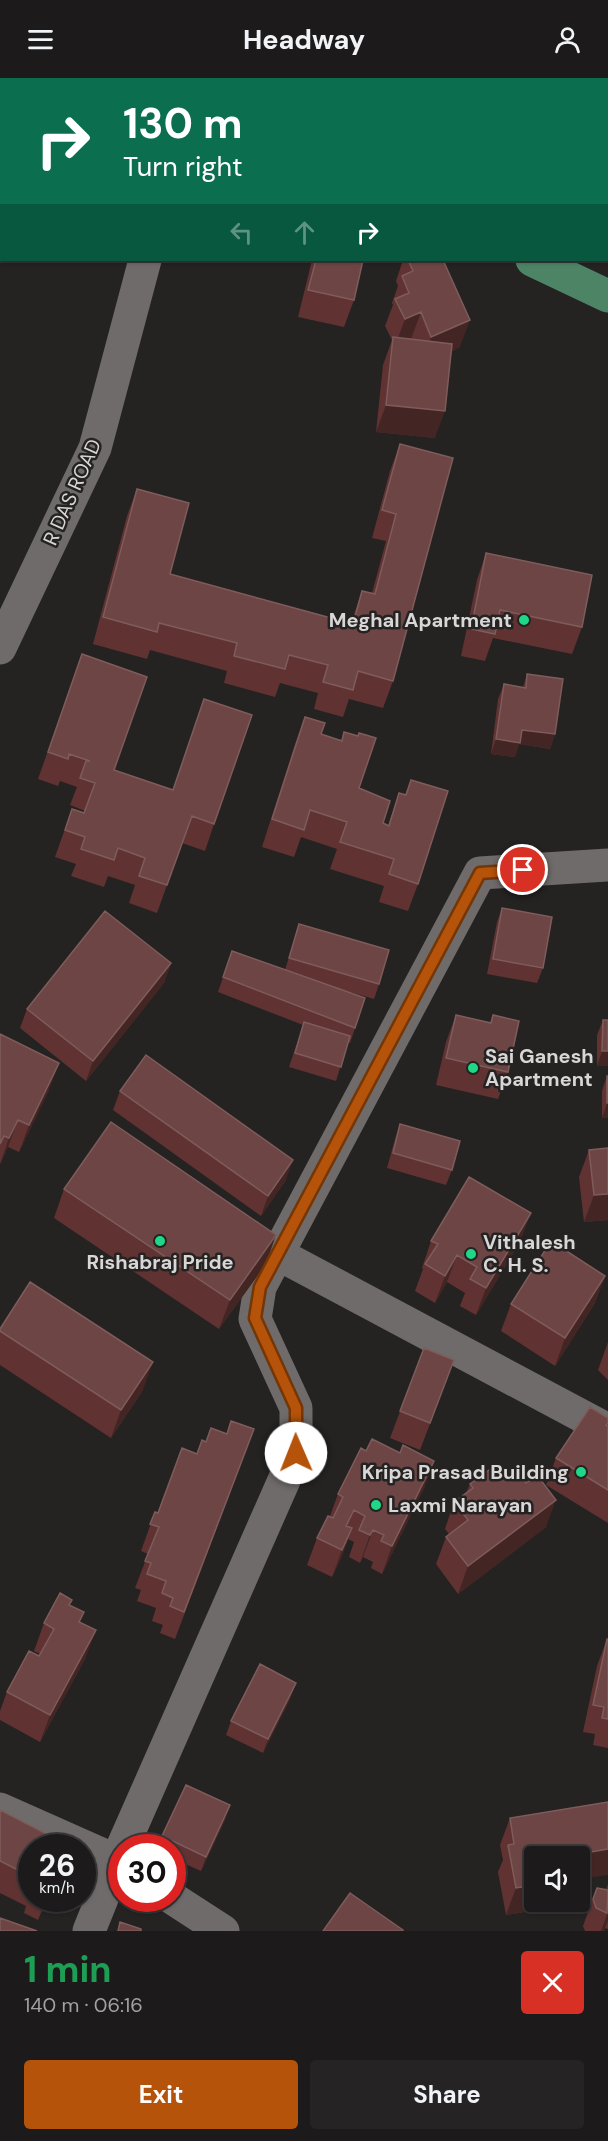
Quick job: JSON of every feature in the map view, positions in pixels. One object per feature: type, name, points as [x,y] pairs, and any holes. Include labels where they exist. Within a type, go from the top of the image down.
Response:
[{"type":"main road","points":[[545,262],[608,296]]},
{"type":"street","name":"R DAS ROAD","points":[[0,648],[95,448],[145,261]]},
{"type":"street","points":[[130,1834],[296,1453],[296,1408],[255,1318],[260,1287],[480,873],[608,865]]},
{"type":"street","points":[[278,1254],[608,1430]]},
{"type":"street","points":[[0,1809],[108,1851]]},
{"type":"street","points":[[89,1931],[108,1885]]},
{"type":"street","points":[[186,1907],[223,1931]]},
{"type":"building","points":[[316,261],[363,261],[354,300],[308,290]]},
{"type":"building","points":[[408,261],[443,261],[470,320],[431,337],[421,312],[405,319],[395,299],[409,293],[402,276],[413,271]]},
{"type":"building","points":[[393,337],[452,344],[445,411],[386,405]]},
{"type":"building","points":[[400,444],[453,458],[393,681],[358,671],[353,690],[323,682],[328,665],[289,655],[285,669],[234,656],[237,643],[159,623],[157,632],[103,617],[137,489],[189,503],[170,574],[353,624],[362,591],[375,594],[396,514],[382,510]]},
{"type":"building","points":[[486,553],[592,575],[582,627],[500,610],[495,634],[471,629]]},
{"type":"building","points":[[82,654],[147,677],[114,770],[173,790],[204,699],[252,715],[214,824],[192,816],[167,885],[139,876],[145,858],[118,848],[114,860],[81,849],[85,837],[65,830],[72,809],[84,813],[95,783],[80,778],[86,761],[90,761],[69,754],[68,759],[48,752]]},
{"type":"building","points":[[527,674],[563,679],[555,734],[522,730],[520,743],[496,739],[504,684],[526,688]]},
{"type":"building","points":[[305,717],[325,723],[321,734],[342,741],[344,732],[376,738],[359,788],[390,801],[383,823],[389,826],[399,793],[406,795],[411,780],[448,791],[418,884],[389,874],[394,859],[340,842],[347,822],[310,810],[304,830],[272,819]]},
{"type":"building","points":[[502,908],[552,917],[543,968],[493,959]]},
{"type":"building","points":[[105,911],[171,963],[93,1061],[27,1009]]},
{"type":"building","points":[[299,924],[389,950],[379,984],[289,958]]},
{"type":"building","points":[[232,951],[365,998],[355,1028],[223,977]]},
{"type":"building","points":[[456,1015],[491,1023],[493,1015],[519,1021],[508,1072],[446,1058]]},
{"type":"building","points":[[603,1020],[608,1020],[608,1051],[602,1051]]},
{"type":"building","points":[[304,1022],[350,1036],[341,1067],[295,1053]]},
{"type":"building","points":[[0,1034],[59,1063],[29,1125],[18,1120],[9,1138],[4,1136],[0,1144]]},
{"type":"building","points":[[146,1055],[293,1160],[268,1196],[120,1091]]},
{"type":"building","points":[[608,1076],[608,1103],[607,1103]]},
{"type":"building","name":"Rishabraj Pride","points":[[111,1122],[276,1235],[230,1300],[64,1189]]},
{"type":"building","points":[[400,1124],[460,1141],[452,1170],[393,1153]]},
{"type":"building","points":[[608,1148],[608,1194],[594,1195],[589,1150]]},
{"type":"building","name":"Vithalesh C. H. S.","points":[[469,1177],[531,1213],[486,1288],[470,1279],[477,1267],[457,1255],[445,1276],[425,1264],[438,1244],[431,1241]]},
{"type":"building","points":[[551,1241],[605,1276],[565,1338],[511,1304]]},
{"type":"building","points":[[30,1282],[153,1362],[121,1410],[0,1331]]},
{"type":"building","points":[[424,1348],[454,1360],[430,1423],[400,1411]]},
{"type":"building","points":[[590,1407],[608,1418],[606,1425],[608,1426],[608,1490],[556,1458]]},
{"type":"building","points":[[231,1421],[254,1429],[184,1612],[170,1606],[173,1598],[162,1593],[166,1581],[147,1574],[151,1563],[145,1561],[159,1527],[150,1524],[155,1512],[158,1513],[182,1448],[197,1454],[202,1440],[206,1442],[211,1428],[227,1434]]},
{"type":"building","name":"Laxmi Narayan","points":[[372,1439],[400,1453],[403,1445],[434,1461],[392,1546],[381,1541],[384,1535],[373,1530],[370,1535],[359,1530],[365,1516],[354,1510],[346,1526],[352,1528],[342,1550],[317,1538],[328,1516],[333,1518],[343,1497],[338,1494],[361,1448],[366,1451]]},
{"type":"building","points":[[496,1465],[506,1478],[516,1470],[526,1483],[537,1475],[556,1500],[468,1566],[446,1537],[468,1520],[454,1502],[473,1488],[470,1484]]},
{"type":"building","points":[[60,1593],[72,1600],[69,1605],[84,1612],[79,1622],[96,1630],[50,1715],[7,1692],[29,1651],[39,1656],[54,1629],[44,1623]]},
{"type":"building","points":[[607,1639],[608,1719],[602,1718],[604,1707],[593,1705]]},
{"type":"building","points":[[260,1664],[296,1683],[268,1739],[231,1721]]},
{"type":"building","points":[[186,1785],[230,1805],[206,1857],[186,1847],[186,1834],[163,1834]]},
{"type":"building","points":[[608,1802],[608,1849],[590,1852],[590,1846],[524,1846],[524,1887],[516,1888],[508,1845],[514,1844],[510,1818]]},
{"type":"building","points":[[0,1810],[47,1834],[18,1834],[18,1870],[0,1861]]},
{"type":"building","points":[[597,1888],[608,1890],[607,1913],[596,1908],[593,1899]]},
{"type":"building","points":[[350,1893],[403,1930],[323,1931]]},
{"type":"building","points":[[0,1918],[37,1931],[0,1931]]},
{"type":"building","points":[[120,1922],[141,1929],[141,1931],[118,1931]]},
{"type":"place","name":"Meghal Apartment","points":[[524,620]]},
{"type":"place","name":"Sai Ganesh Apartment","points":[[473,1068]]},
{"type":"place","name":"Rishabraj Pride","points":[[160,1241]]},
{"type":"place","name":"Vithalesh C. H. S.","points":[[471,1254]]},
{"type":"place","name":"Kripa Prasad Building","points":[[581,1472]]},
{"type":"place","name":"Laxmi Narayan","points":[[376,1505]]},
{"type":"route","points":[[296,1453],[296,1408],[255,1318],[260,1287],[480,873],[523,870]]}]
